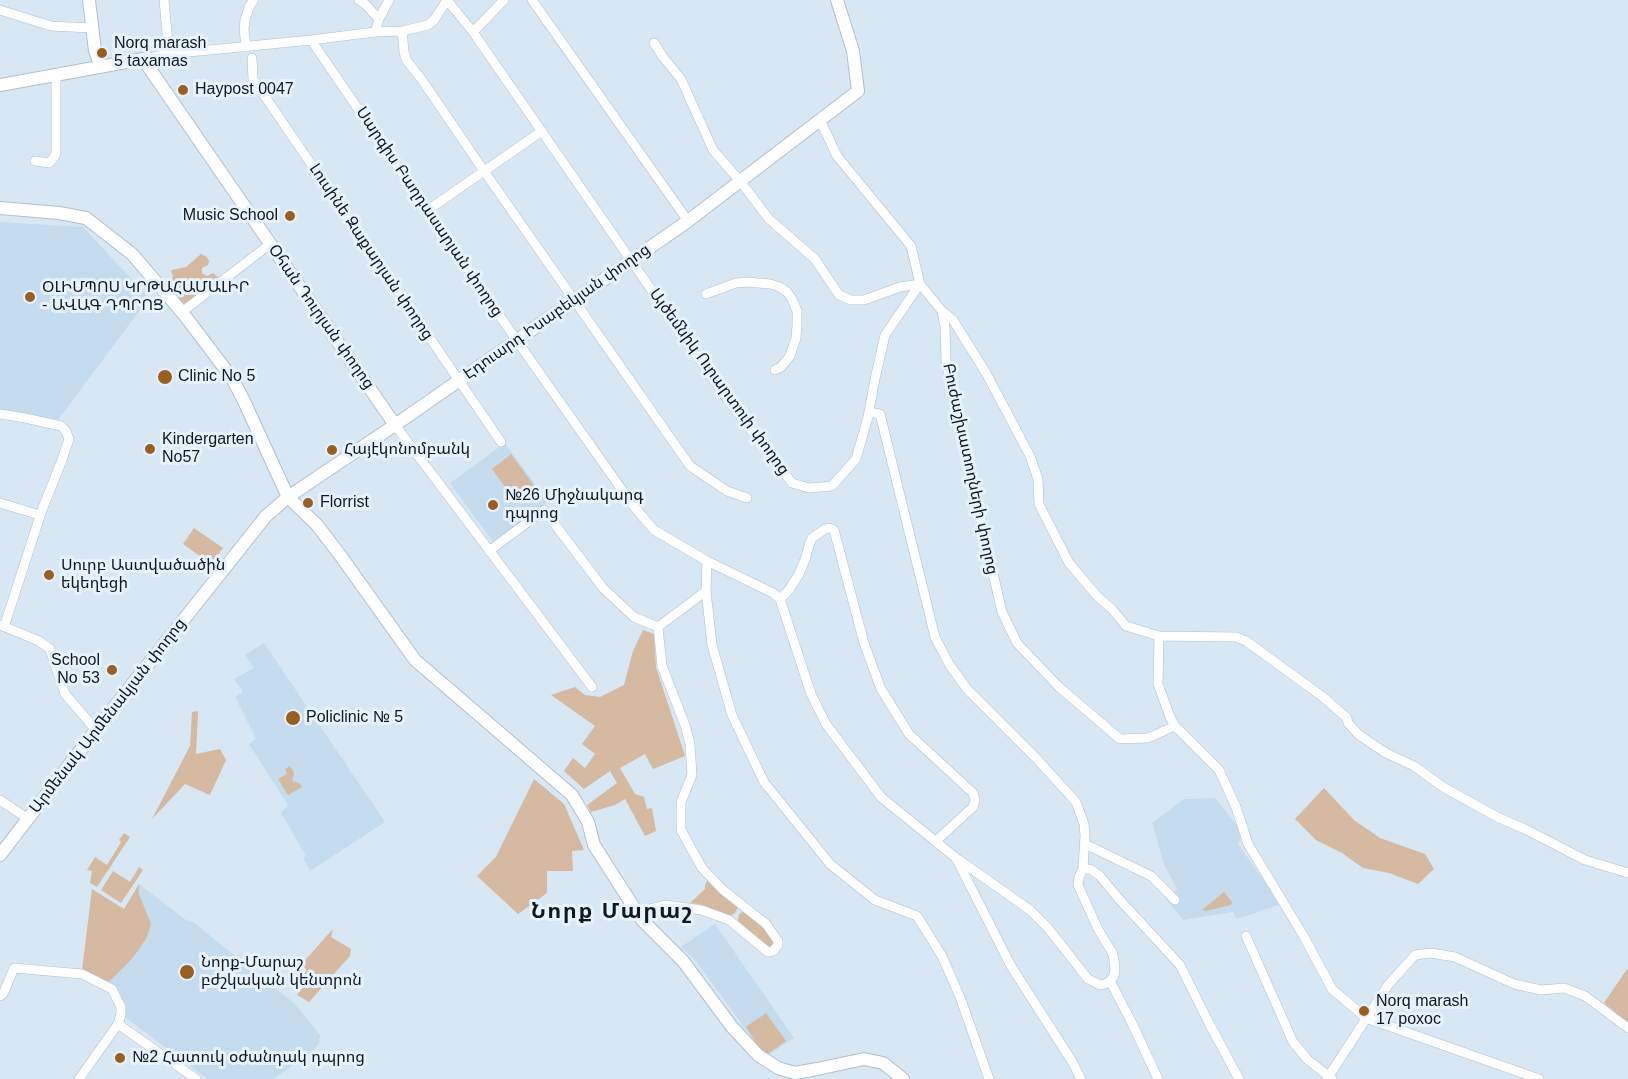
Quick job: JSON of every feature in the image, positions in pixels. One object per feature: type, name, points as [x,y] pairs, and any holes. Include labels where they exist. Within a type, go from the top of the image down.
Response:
[{"type":"main road","points":[[89,0],[95,51],[101,67]]},
{"type":"main road","name":"Էդուարդ Իսաբեկյան փողոց","points":[[288,497],[688,221],[858,91],[853,51],[837,0]]},
{"type":"main road","points":[[0,85],[143,59]]},
{"type":"main road","name":"Օհան Դուրյան փողոց","points":[[143,59],[395,425]]},
{"type":"main road","points":[[0,208],[60,213],[86,218],[132,254],[182,312],[232,378],[288,497],[317,525],[415,660],[572,795],[588,822],[594,845],[642,920],[682,961],[732,1028],[763,1060],[795,1073],[864,1059],[883,1062],[903,1079]]},
{"type":"main road","name":"Արմենակ Արմենակյան փողոց","points":[[0,855],[261,522],[288,497]]},
{"type":"street","points":[[164,0],[169,54]]},
{"type":"street","points":[[246,47],[245,20],[254,0]]},
{"type":"street","points":[[359,0],[366,4],[379,19]]},
{"type":"street","points":[[375,32],[388,0]]},
{"type":"street","points":[[143,59],[169,54],[402,31],[428,25],[447,0]]},
{"type":"street","name":"Այծեմնիկ Ուրարտուի փողոց","points":[[447,0],[473,32],[729,402],[792,483],[809,488],[832,486],[856,459],[869,412]]},
{"type":"street","points":[[473,32],[504,0]]},
{"type":"street","points":[[532,0],[688,221]]},
{"type":"street","points":[[0,9],[51,27],[92,28]]},
{"type":"street","points":[[402,31],[407,61],[690,466],[727,491],[747,498]]},
{"type":"street","name":"Սարգիս Բաղդասարյան փողոց","points":[[311,40],[517,341],[632,504],[654,530],[707,561],[773,593],[780,599]]},
{"type":"street","points":[[654,43],[681,79],[713,150],[768,219],[815,259],[839,295],[851,300],[864,300],[900,287],[920,284]]},
{"type":"street","name":"Լուսինե Զաքարյան փողոց","points":[[252,58],[253,79],[501,442]]},
{"type":"street","points":[[35,161],[49,163],[56,154],[56,75]]},
{"type":"street","points":[[820,120],[837,156],[911,246],[920,284],[942,311],[953,320],[986,373],[1030,456],[1038,479],[1039,504],[1069,563],[1126,626],[1159,636],[1236,637],[1246,641],[1323,697],[1347,717],[1348,723],[1359,735],[1386,753],[1414,766],[1443,787],[1499,818],[1585,860],[1628,873]]},
{"type":"street","points":[[428,210],[542,131]]},
{"type":"street","points":[[182,312],[270,244]]},
{"type":"street","points":[[706,294],[736,283],[747,282],[770,284],[787,292],[792,299],[798,325],[790,356],[781,367],[775,370]]},
{"type":"street","points":[[920,284],[885,336],[869,412],[880,414],[935,637],[949,664],[967,689],[1076,802],[1084,824],[1083,869],[1079,877],[1079,888],[1098,929],[1111,949],[1115,972],[1110,981],[1100,984],[1088,979],[1030,909],[956,858],[881,797],[826,724],[811,694],[780,599],[799,574],[813,538],[829,528],[836,533],[864,643],[881,689],[909,734],[973,793],[975,800],[973,807],[936,841]]},
{"type":"street","name":"Բուժաշխատողների փողոց","points":[[942,311],[946,360],[955,409],[1002,612],[1017,643],[1059,687],[1120,739],[1148,738],[1175,726]]},
{"type":"street","points":[[0,414],[61,426],[66,430],[69,439],[2,626],[39,641],[50,649],[65,694],[96,730]]},
{"type":"street","name":"Օհան Դուրյան փողոց","points":[[395,425],[592,687]]},
{"type":"street","points":[[0,503],[40,515]]},
{"type":"street","points":[[489,551],[544,510],[603,588],[634,617],[658,627]]},
{"type":"street","points":[[707,561],[706,591],[712,645],[732,716],[764,782],[830,864],[875,900],[917,916],[942,956],[960,997],[988,1079]]},
{"type":"street","points":[[658,627],[706,591]]},
{"type":"street","points":[[637,912],[665,905],[702,910],[729,920],[766,951],[771,952],[778,945],[778,941],[766,924],[722,889],[702,868],[681,830],[681,802],[692,775],[690,744],[685,724],[662,666],[658,627]]},
{"type":"street","points":[[1159,636],[1158,684],[1170,717],[1175,726],[1218,770],[1236,807],[1248,844],[1303,935],[1332,989],[1366,1018],[1539,1079]]},
{"type":"street","points":[[0,800],[27,818]]},
{"type":"street","points":[[1084,844],[1151,876],[1175,900]]},
{"type":"street","points":[[956,858],[1011,966],[1081,1079]]},
{"type":"street","points":[[1083,869],[1090,869],[1100,876],[1180,965],[1239,1079]]},
{"type":"street","points":[[729,920],[738,913],[742,904]]},
{"type":"street","points":[[1246,936],[1293,1041],[1308,1060],[1329,1078],[1388,985],[1415,955],[1431,953],[1455,957],[1514,984],[1541,990],[1564,988],[1585,996],[1628,1028]]},
{"type":"street","points":[[0,996],[14,968],[82,974],[112,989],[120,1005],[121,1014],[118,1024],[79,1079]]},
{"type":"street","points":[[1110,981],[1158,1079]]},
{"type":"street","points":[[118,1024],[196,1079]]},
{"type":"shaded area","points":[[0,222],[83,227],[149,298],[57,421],[0,413]]},
{"type":"shaded area","points":[[201,254],[209,261],[208,265],[202,268],[202,273],[207,276],[213,273],[219,278],[187,306],[167,288],[173,276],[171,271],[186,267]]},
{"type":"shaded area","points":[[505,443],[548,502],[493,542],[450,483]]},
{"type":"shaded area","points":[[511,454],[535,487],[516,502],[492,469]]},
{"type":"shaded area","points":[[194,528],[223,548],[211,564],[183,544]]},
{"type":"shaded area","points":[[643,630],[654,634],[656,667],[685,756],[653,769],[645,754],[620,768],[635,794],[644,797],[647,809],[652,808],[656,831],[645,836],[625,799],[615,805],[591,812],[587,805],[617,783],[610,771],[584,789],[564,771],[573,758],[585,768],[595,754],[582,744],[595,726],[551,695],[575,687],[585,695],[600,697],[624,685],[633,651]]},
{"type":"shaded area","points":[[264,643],[385,822],[310,871],[304,860],[305,854],[281,813],[288,805],[249,744],[256,739],[235,697],[243,692],[234,679],[254,668],[245,655]]},
{"type":"shaded area","points":[[198,711],[196,754],[220,749],[226,760],[210,795],[185,784],[152,819],[190,746],[192,712]]},
{"type":"shaded area","points":[[290,766],[294,773],[292,781],[299,783],[302,787],[288,795],[278,779],[287,774],[285,769]]},
{"type":"shaded area","points":[[534,779],[564,804],[584,850],[572,851],[573,871],[547,871],[547,893],[518,914],[477,876],[496,857]]},
{"type":"shaded area","points":[[1324,788],[1354,820],[1380,838],[1425,854],[1434,869],[1418,884],[1389,873],[1363,868],[1342,853],[1316,840],[1295,819]]},
{"type":"shaded area","points":[[1215,798],[1236,824],[1241,837],[1238,844],[1279,902],[1278,905],[1237,919],[1233,912],[1183,920],[1166,899],[1177,889],[1164,864],[1152,823],[1184,799]]},
{"type":"shaded area","points":[[124,833],[130,837],[97,887],[90,883],[92,871],[87,870],[95,857],[107,865]]},
{"type":"shaded area","points":[[139,867],[143,870],[121,903],[101,890],[113,871],[130,882]]},
{"type":"shaded area","points":[[707,881],[710,881],[738,907],[735,913],[729,916],[690,903],[705,889]]},
{"type":"shaded area","name":"Նորք-Մարաշ բժշկական կենտրոն","points":[[139,884],[186,920],[193,922],[294,1003],[320,1035],[319,1044],[310,1054],[273,1079],[208,1079],[122,1015],[108,983],[130,961],[147,937]]},
{"type":"shaded area","points":[[139,884],[139,894],[151,924],[147,937],[130,961],[108,983],[82,970],[92,889],[124,909]]},
{"type":"shaded area","points":[[1224,892],[1232,902],[1231,905],[1202,910]]},
{"type":"shaded area","points":[[744,911],[766,928],[775,943],[769,949],[738,922],[739,914]]},
{"type":"shaded area","points":[[715,924],[794,1038],[767,1056],[696,961],[681,947]]},
{"type":"shaded area","points":[[333,929],[331,937],[351,949],[350,956],[309,1002],[297,995],[303,987],[294,980],[306,959]]},
{"type":"shaded area","points":[[1628,970],[1628,1023],[1604,1003]]},
{"type":"shaded area","points":[[766,1013],[786,1041],[765,1056],[746,1027]]},
{"type":"place","name":"Norq marash 5 taxamas","points":[[102,53]]},
{"type":"place","name":"Haypost 0047","points":[[183,90]]},
{"type":"place","name":"Music School","points":[[290,216]]},
{"type":"place","name":"ՕԼԻՄՊՈՍ ԿՐԹԱՀԱՄԱԼԻՐ - ԱՎԱԳ ԴՊՐՈՑ","points":[[30,297]]},
{"type":"place","name":"Clinic No 5","points":[[165,377]]},
{"type":"place","name":"Kindergarten No57","points":[[150,449]]},
{"type":"place","name":"Հայէկոնոմբանկ","points":[[332,450]]},
{"type":"place","name":"Florrist","points":[[308,503]]},
{"type":"place","name":"№26 Միջնակարգ դպրոց","points":[[493,505]]},
{"type":"place","name":"Սուրբ Աստվածածին եկեղեցի","points":[[49,575]]},
{"type":"place","name":"School No 53","points":[[112,670]]},
{"type":"place","name":"Policlinic № 5","points":[[293,718]]},
{"type":"place","name":"Նորք-Մարաշ բժշկական կենտրոն","points":[[187,972]]},
{"type":"place","name":"Norq marash 17 poxoc","points":[[1364,1011]]},
{"type":"place","name":"№2 Հատուկ օժանդակ դպրոց","points":[[120,1058]]},
{"type":"district","name":"Նորք Մարաշ","points":[[612,912]]}]
